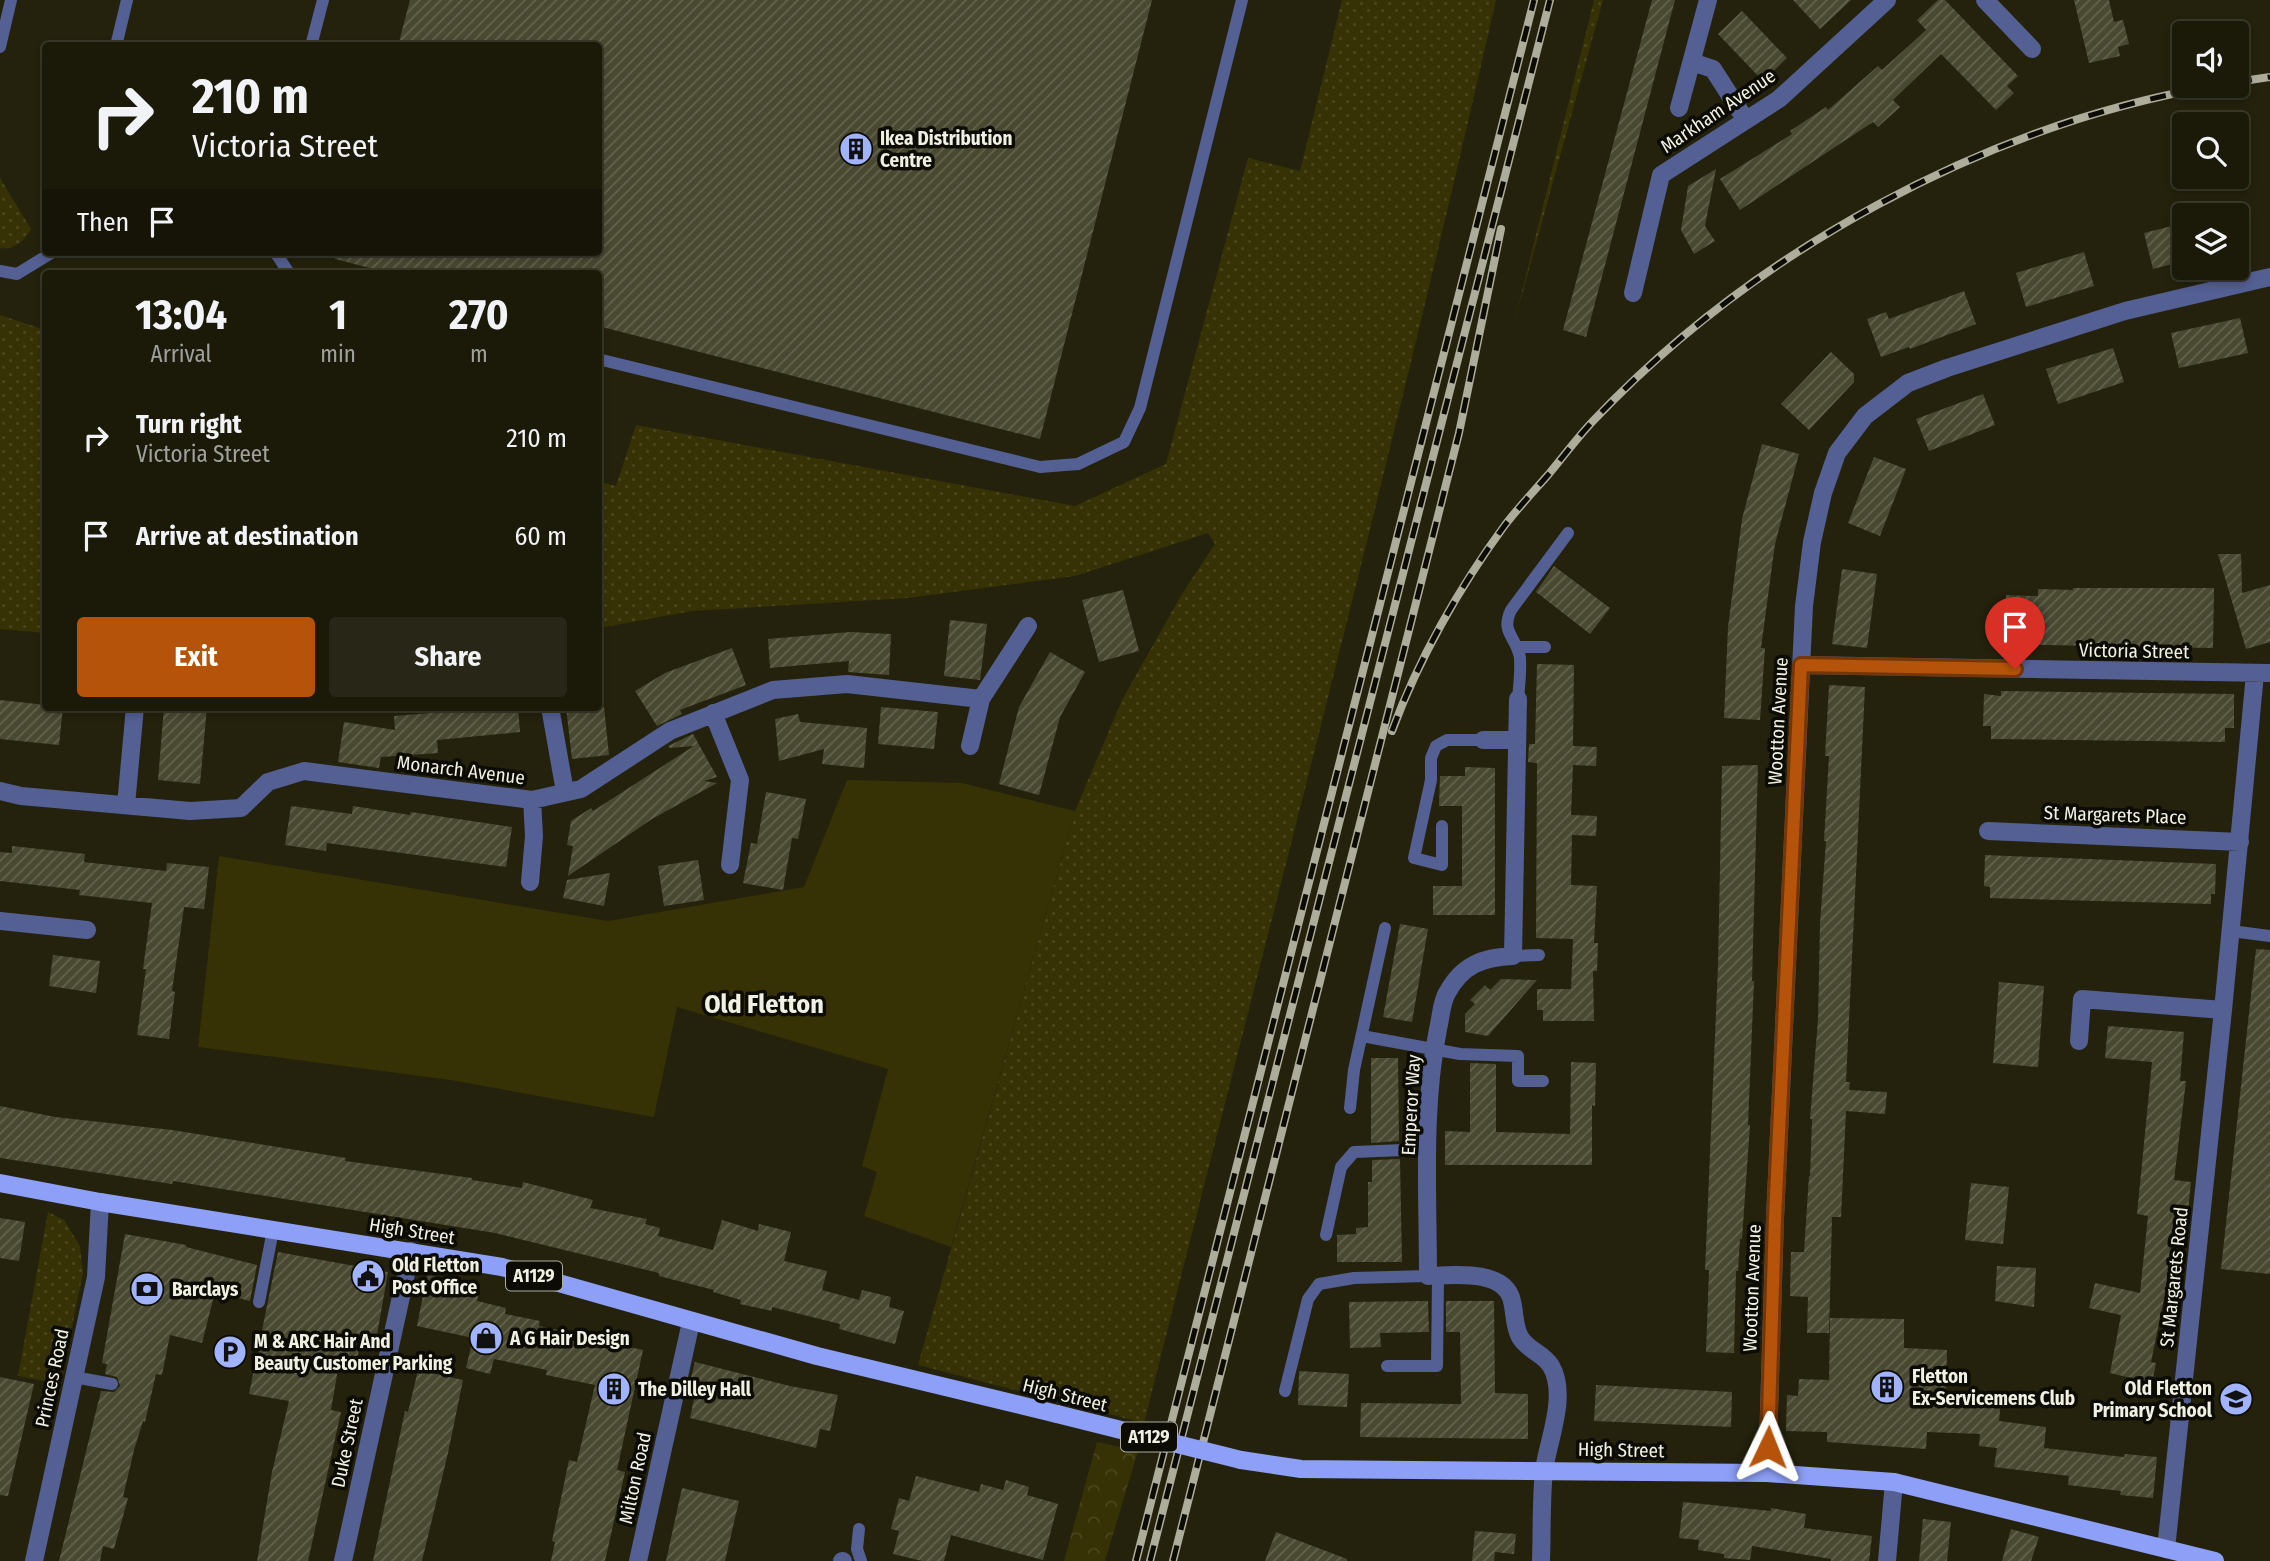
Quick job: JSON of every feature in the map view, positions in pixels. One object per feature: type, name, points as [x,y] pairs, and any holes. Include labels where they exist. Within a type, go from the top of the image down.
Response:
[{"type":"main road","name":"High Street","points":[[0,1183],[100,1202],[502,1267],[864,1369],[1241,1460],[1301,1469],[1767,1473],[1894,1482],[2215,1561]]},
{"type":"street","points":[[1679,108],[1708,0]]},
{"type":"street","name":"Markham Avenue","points":[[1633,293],[1661,175],[1779,99],[1888,0]]},
{"type":"street","points":[[1985,0],[2032,49]]},
{"type":"street","points":[[1692,62],[1713,69],[1745,119]]},
{"type":"street","name":"Wootton Avenue","points":[[1767,1473],[1776,1204],[1805,593],[1812,542],[1823,494],[1837,453],[1865,416],[1908,383],[2125,311],[2270,277]]},
{"type":"street","points":[[970,746],[981,699],[1028,626]]},
{"type":"street","name":"Victoria Street","points":[[1801,665],[2263,674]]},
{"type":"street","name":"St Margarets Road","points":[[2166,1549],[2240,842],[2263,674]]},
{"type":"street","name":"Monarch Avenue","points":[[0,790],[21,796],[190,811],[241,808],[268,782],[304,771],[531,800],[581,789],[670,731],[773,690],[847,684],[981,699]]},
{"type":"street","points":[[1513,956],[1518,699]]},
{"type":"street","points":[[126,805],[135,711]]},
{"type":"street","points":[[551,711],[565,792]]},
{"type":"street","points":[[713,713],[740,780],[730,865]]},
{"type":"street","points":[[1483,740],[1517,740]]},
{"type":"street","points":[[530,882],[534,836],[531,800]]},
{"type":"street","name":"St Margarets Place","points":[[1988,831],[2240,842]]},
{"type":"street","points":[[0,921],[87,930]]},
{"type":"street","name":"Emperor Way","points":[[1433,1276],[1429,1092],[1445,995],[1457,978],[1473,965],[1491,956],[1513,956]]},
{"type":"street","points":[[2079,1041],[2082,999],[2223,1010]]},
{"type":"street","name":"Princes Road","points":[[34,1561],[96,1277],[100,1202]]},
{"type":"street","name":"Duke Street","points":[[343,1561],[411,1251]]},
{"type":"street","points":[[1433,1276],[1491,1278],[1503,1284],[1512,1298],[1519,1336],[1552,1367],[1556,1384],[1556,1424],[1544,1469],[1541,1561]]},
{"type":"street","name":"Milton Road","points":[[638,1561],[691,1322]]},
{"type":"street","points":[[1887,1561],[1894,1482]]},
{"type":"lane","points":[[0,47],[11,0]]},
{"type":"lane","points":[[117,42],[127,0]]},
{"type":"lane","points":[[313,42],[323,0]]},
{"type":"lane","points":[[602,360],[1040,467],[1078,464],[1124,442],[1140,408],[1242,0]]},
{"type":"lane","points":[[0,271],[17,274],[46,256]]},
{"type":"lane","points":[[1518,699],[1520,666],[1517,647],[1509,635],[1506,621],[1511,610],[1568,533]]},
{"type":"lane","points":[[1517,647],[1545,647]]},
{"type":"lane","points":[[1442,826],[1442,864],[1414,858],[1431,780],[1430,758],[1436,746],[1447,740],[1483,740]]},
{"type":"lane","points":[[1350,1108],[1354,1070],[1385,928]]},
{"type":"lane","points":[[2231,931],[2270,936]]},
{"type":"lane","points":[[1513,956],[1539,955]]},
{"type":"lane","points":[[1362,1036],[1460,1054],[1518,1056],[1518,1081],[1543,1081]]},
{"type":"lane","points":[[1326,1235],[1341,1167],[1354,1152],[1429,1149]]},
{"type":"lane","points":[[259,1302],[273,1230]]},
{"type":"lane","points":[[1285,1391],[1308,1299],[1320,1284],[1353,1278],[1433,1276],[1437,1366],[1387,1366]]},
{"type":"lane","points":[[74,1377],[111,1384]]},
{"type":"lane","points":[[859,1529],[857,1549],[861,1561]]},
{"type":"green space","points":[[1342,0],[1496,0],[1369,535],[1144,1423],[918,1365],[1075,811],[1123,698],[1182,594],[1215,544],[1208,533],[1075,576],[907,598],[692,611],[602,627],[602,482],[616,486],[636,425],[1075,506],[1166,464],[1248,158],[1300,171]]},
{"type":"green space","points":[[1594,0],[1603,0],[1515,320]]},
{"type":"green space","points":[[0,178],[31,229],[18,244],[10,248],[0,248]]},
{"type":"green space","points":[[0,315],[42,329],[42,633],[0,629]]},
{"type":"green space","points":[[847,780],[962,783],[1075,811],[951,1247],[864,1216],[877,1172],[862,1166],[888,1069],[677,1007],[654,1117],[451,1080],[198,1047],[219,856],[608,921],[804,887]]},
{"type":"green space","points":[[48,1212],[64,1220],[80,1246],[83,1273],[60,1384],[18,1376]]},
{"type":"green space","points":[[1097,1442],[1138,1451],[1105,1561],[1064,1561]]},
{"type":"building","name":"Ikea Distribution Centre","points":[[410,0],[1152,0],[1040,439],[602,327],[602,270],[377,270],[335,259],[335,256],[602,256],[602,42],[399,42]]},
{"type":"building","points":[[1652,0],[1675,0],[1586,337],[1563,330]]},
{"type":"building","points":[[1793,0],[1851,0],[1820,29]]},
{"type":"building","points":[[1938,0],[1945,0],[2018,76],[2007,86],[2014,93],[1996,110],[1941,54],[1893,100],[1900,107],[1878,127],[1873,122],[1740,210],[1720,179],[1792,134],[1790,131],[1826,107],[1828,110],[1878,66],[1882,70],[1926,30],[1917,20]]},
{"type":"building","points":[[2074,0],[2109,0],[2114,22],[2123,20],[2129,44],[2118,47],[2120,56],[2089,63]]},
{"type":"building","points":[[1742,11],[1787,58],[1763,81],[1718,34]]},
{"type":"building","points":[[1716,169],[1705,226],[1715,241],[1694,254],[1681,230],[1688,186]]},
{"type":"building","points":[[2172,226],[2172,264],[2153,269],[2144,233]]},
{"type":"building","points":[[2084,252],[2094,286],[2026,307],[2016,273]]},
{"type":"building","points":[[1964,291],[1976,324],[1881,357],[1867,319],[1886,312],[1889,319]]},
{"type":"building","points":[[2240,318],[2248,353],[2179,368],[2171,333]]},
{"type":"building","points":[[2113,348],[2124,382],[2058,404],[2046,369]]},
{"type":"building","points":[[1831,352],[1854,374],[1854,382],[1809,430],[1781,404]]},
{"type":"building","points":[[1983,394],[1995,425],[1929,451],[1916,419]]},
{"type":"building","points":[[1762,444],[1799,454],[1775,544],[1761,648],[1765,648],[1760,720],[1724,718],[1728,627],[1742,519]]},
{"type":"building","points":[[1874,457],[1906,469],[1880,536],[1848,523]]},
{"type":"building","points":[[2218,554],[2241,554],[2242,593],[2270,585],[2270,642],[2246,649]]},
{"type":"building","points":[[1554,566],[1610,608],[1590,634],[1536,592]]},
{"type":"building","points":[[1842,569],[1877,574],[1867,648],[1832,644]]},
{"type":"building","points":[[2214,588],[2213,648],[1995,644],[1996,611],[2006,610],[2006,595],[2038,596],[2038,589]]},
{"type":"building","points":[[1123,590],[1139,651],[1099,662],[1082,600]]},
{"type":"building","points":[[950,620],[987,624],[980,680],[944,676]]},
{"type":"building","points":[[850,632],[891,634],[889,675],[848,672],[849,661],[770,668],[768,639]]},
{"type":"building","points":[[732,648],[746,685],[680,710],[682,714],[657,726],[635,691],[665,673]]},
{"type":"building","points":[[1050,652],[1085,672],[1060,717],[1039,795],[999,784],[1019,707]]},
{"type":"building","points":[[1537,664],[1574,665],[1573,746],[1597,747],[1596,766],[1573,765],[1571,815],[1597,816],[1596,836],[1572,835],[1571,885],[1597,886],[1594,943],[1598,943],[1597,971],[1593,971],[1594,1021],[1543,1021],[1543,1010],[1537,1010],[1537,989],[1571,989],[1573,939],[1536,938],[1537,763],[1528,762],[1529,744],[1535,744]]},
{"type":"building","points":[[1829,685],[1865,687],[1846,1082],[1850,1082],[1849,1090],[1887,1092],[1885,1114],[1846,1111],[1841,1217],[1832,1217],[1829,1333],[1807,1333],[1808,1297],[1790,1296],[1791,1252],[1804,1252],[1810,1176],[1810,1119],[1818,1019],[1820,923],[1826,841],[1829,756],[1825,756]]},
{"type":"building","points":[[2001,691],[2234,694],[2234,728],[2225,728],[2225,742],[1991,739],[1991,726],[1983,726],[1984,694],[2001,696]]},
{"type":"building","points":[[0,700],[42,705],[42,711],[63,711],[59,745],[0,739]]},
{"type":"building","points":[[604,707],[609,755],[572,759],[566,711],[602,711]]},
{"type":"building","points":[[881,707],[938,712],[934,749],[878,744]]},
{"type":"building","points":[[164,711],[207,711],[200,784],[158,780]]},
{"type":"building","points":[[455,711],[518,711],[520,732],[437,740],[438,753],[381,757],[379,768],[338,762],[344,722],[395,730],[394,716]]},
{"type":"building","points":[[798,714],[800,722],[867,728],[864,768],[822,764],[824,749],[779,761],[775,719]]},
{"type":"building","points":[[693,734],[717,777],[704,781],[717,783],[652,819],[568,876],[573,846],[567,845],[571,821],[591,808],[593,811],[694,746],[668,746]]},
{"type":"building","points":[[1758,765],[1750,1125],[1742,1239],[1736,1271],[1734,1353],[1706,1352],[1709,1270],[1705,1270],[1718,966],[1722,766]]},
{"type":"building","points":[[1465,767],[1495,768],[1495,915],[1433,915],[1433,886],[1462,886],[1462,806],[1439,806],[1440,776],[1465,776]]},
{"type":"building","points":[[766,792],[806,799],[798,839],[792,838],[783,890],[743,883],[751,843],[757,844]]},
{"type":"building","points":[[291,806],[352,814],[353,806],[512,827],[506,867],[327,843],[326,851],[285,845]]},
{"type":"building","points":[[12,846],[85,854],[84,862],[166,871],[167,863],[209,867],[204,909],[184,907],[172,991],[175,992],[169,1039],[137,1035],[152,903],[79,895],[80,890],[0,881],[0,852],[12,853]]},
{"type":"building","points":[[1985,855],[2216,864],[2215,894],[2211,894],[2211,904],[1990,898],[1990,887],[1984,886]]},
{"type":"building","points":[[698,860],[704,900],[664,906],[658,866]]},
{"type":"building","points":[[610,873],[604,906],[563,898],[567,880]]},
{"type":"building","points":[[1400,924],[1428,929],[1412,1022],[1383,1017]]},
{"type":"building","points":[[2256,949],[2270,950],[2270,1274],[2221,1269]]},
{"type":"building","points":[[53,955],[100,961],[96,993],[49,986]]},
{"type":"building","points":[[1501,979],[1537,980],[1488,1036],[1465,1032],[1465,1014],[1475,1004],[1470,1000],[1485,985],[1490,990]]},
{"type":"building","points":[[1999,982],[2044,986],[2038,1067],[1993,1063]]},
{"type":"building","points":[[2108,1026],[2184,1032],[2180,1081],[2186,1081],[2174,1180],[2191,1182],[2187,1221],[2174,1219],[2166,1289],[2151,1362],[2156,1363],[2152,1383],[2110,1373],[2121,1315],[2089,1308],[2095,1283],[2140,1293],[2148,1216],[2137,1214],[2152,1062],[2105,1058]]},
{"type":"building","points":[[1371,1058],[1398,1058],[1399,1141],[1371,1143]]},
{"type":"building","points":[[1571,1062],[1596,1063],[1595,1106],[1592,1105],[1592,1165],[1445,1165],[1445,1131],[1470,1132],[1470,1063],[1496,1064],[1496,1132],[1570,1134]]},
{"type":"building","points":[[0,1106],[55,1117],[172,1130],[346,1158],[345,1161],[472,1178],[522,1188],[523,1182],[593,1200],[590,1208],[647,1219],[645,1224],[660,1228],[658,1236],[713,1250],[722,1220],[758,1231],[759,1224],[791,1232],[784,1261],[827,1271],[822,1290],[859,1300],[862,1290],[891,1297],[889,1307],[904,1311],[895,1344],[839,1329],[840,1324],[772,1307],[772,1311],[740,1304],[741,1300],[659,1276],[659,1273],[495,1233],[173,1181],[172,1184],[0,1158]]},
{"type":"building","points":[[1400,1159],[1402,1262],[1337,1262],[1337,1235],[1356,1234],[1356,1228],[1368,1227],[1368,1182],[1372,1182],[1372,1160]]},
{"type":"building","points":[[1971,1183],[2009,1187],[2003,1244],[1965,1240]]},
{"type":"building","points":[[0,1218],[25,1222],[19,1261],[0,1258]]},
{"type":"building","points":[[125,1234],[186,1245],[257,1265],[250,1301],[215,1292],[202,1343],[170,1335],[162,1375],[156,1374],[145,1422],[143,1421],[134,1450],[123,1497],[128,1498],[114,1549],[103,1546],[100,1561],[59,1561],[101,1391],[114,1392],[120,1386],[117,1377],[105,1374],[107,1364],[102,1363]]},
{"type":"building","points":[[278,1252],[388,1272],[374,1352],[359,1349],[357,1360],[340,1357],[331,1410],[341,1412],[308,1561],[257,1561],[272,1472],[289,1401],[249,1394]]},
{"type":"building","points":[[1997,1266],[2036,1268],[2034,1307],[1995,1301]]},
{"type":"building","points":[[427,1275],[480,1286],[477,1301],[506,1308],[505,1314],[540,1321],[539,1326],[643,1350],[617,1470],[625,1472],[605,1561],[551,1561],[555,1542],[552,1541],[569,1460],[577,1462],[595,1385],[546,1375],[547,1370],[494,1359],[490,1374],[466,1368],[473,1338],[417,1326]]},
{"type":"building","points":[[1428,1301],[1429,1332],[1380,1333],[1381,1347],[1350,1348],[1349,1302]]},
{"type":"building","points":[[1446,1301],[1494,1301],[1495,1393],[1528,1394],[1528,1439],[1360,1437],[1361,1403],[1461,1404],[1460,1332],[1446,1332]]},
{"type":"building","points":[[1830,1318],[1904,1319],[1904,1348],[1947,1350],[1946,1397],[2001,1399],[1999,1421],[2046,1427],[2044,1448],[2124,1457],[2125,1454],[2157,1457],[2153,1498],[2068,1485],[2069,1476],[1994,1467],[1997,1448],[1979,1446],[1980,1434],[1927,1432],[1926,1449],[1827,1442],[1827,1432],[1786,1431],[1787,1395],[1798,1396],[1799,1379],[1829,1380]]},
{"type":"building","points":[[695,1362],[838,1395],[830,1431],[820,1429],[816,1448],[690,1418],[694,1399],[686,1397]]},
{"type":"building","points":[[418,1370],[463,1380],[448,1453],[422,1561],[373,1561],[405,1411],[408,1412]]},
{"type":"building","points":[[1299,1371],[1349,1374],[1347,1407],[1298,1405]]},
{"type":"building","points":[[0,1377],[34,1384],[8,1496],[0,1495]]},
{"type":"building","points":[[1596,1385],[1732,1392],[1731,1427],[1594,1421]]},
{"type":"building","points":[[916,1476],[979,1492],[981,1484],[1003,1490],[1006,1480],[1029,1487],[1027,1495],[1058,1504],[1043,1560],[951,1535],[944,1561],[922,1561],[893,1554],[899,1531],[891,1529],[899,1498],[909,1501]]},
{"type":"building","points":[[682,1488],[739,1501],[725,1561],[666,1561]]},
{"type":"building","points":[[1683,1502],[1771,1511],[1771,1508],[1806,1514],[1804,1528],[1872,1536],[1869,1561],[1831,1561],[1752,1546],[1750,1560],[1724,1558],[1724,1554],[1698,1550],[1699,1540],[1679,1538]]},
{"type":"building","points":[[1923,1519],[1951,1522],[1947,1561],[1919,1561]]},
{"type":"building","points":[[2011,1529],[2039,1537],[2031,1561],[2002,1561]]},
{"type":"building","points":[[1475,1531],[1516,1534],[1514,1554],[1495,1552],[1494,1561],[1472,1561]]},
{"type":"building","points":[[1276,1532],[1347,1559],[1347,1561],[1265,1561]]},
{"type":"railway","points":[[1136,1561],[1534,0]]},
{"type":"railway","points":[[1150,1561],[1550,0]]},
{"type":"railway","points":[[2249,80],[2270,77]]},
{"type":"railway","points":[[1392,731],[1414,677],[1441,624],[1505,525],[1593,421],[1656,360],[1725,303],[1799,251],[1878,205],[1959,165],[2043,131],[2128,105],[2172,95]]},
{"type":"railway","points":[[1173,1561],[1459,433],[1501,229]]},
{"type":"place","name":"Ikea Distribution Centre","points":[[856,149]]},
{"type":"place","name":"Old Fletton Post Office","points":[[368,1276]]},
{"type":"place","name":"Barclays","points":[[147,1289]]},
{"type":"place","name":"A G Hair Design","points":[[486,1338]]},
{"type":"place","name":"M & ARC Hair And Beauty Customer Parking","points":[[230,1352]]},
{"type":"place","name":"Fletton Ex-Servicemens Club","points":[[1887,1387]]},
{"type":"place","name":"The Dilley Hall","points":[[614,1389]]},
{"type":"place","name":"Old Fletton Primary School","points":[[2236,1399]]},
{"type":"district","name":"Old Fletton","points":[[764,1004]]},
{"type":"route","points":[[1768,1447],[1775,1218],[1801,665],[2015,669]]}]
